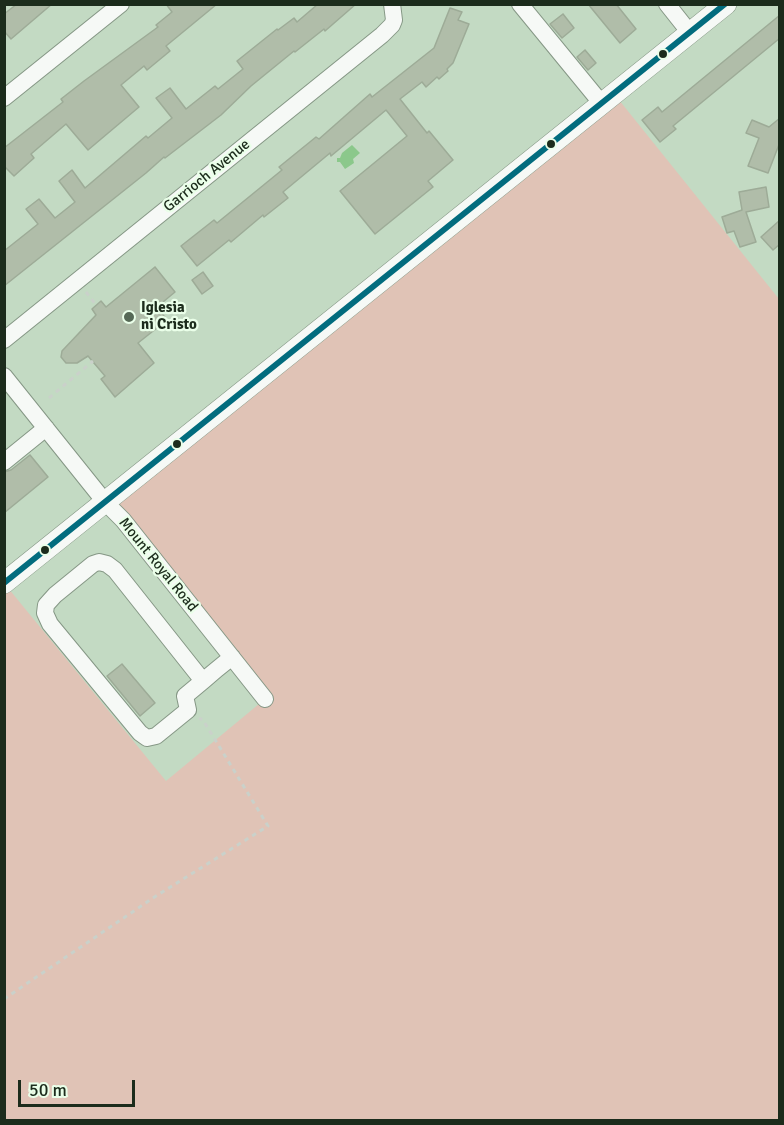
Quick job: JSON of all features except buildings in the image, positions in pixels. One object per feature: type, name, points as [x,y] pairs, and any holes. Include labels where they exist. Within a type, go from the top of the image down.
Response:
[{"type":"main road","points":[[4,583],[726,4]]},
{"type":"street","points":[[4,98],[121,4]]},
{"type":"street","name":"Garrioch Avenue","points":[[4,340],[382,35],[394,20],[392,4]]},
{"type":"street","points":[[520,4],[602,104]]},
{"type":"street","points":[[667,4],[690,33]]},
{"type":"street","name":"Mount Royal Road","points":[[4,376],[105,502],[123,520],[265,699]]},
{"type":"street","points":[[4,462],[46,429]]},
{"type":"street","points":[[203,681],[115,570],[107,564],[99,562],[93,564],[46,605],[45,613],[50,624],[143,736],[149,738],[156,736],[187,703],[203,681],[232,657]]},
{"type":"path","points":[[49,398],[93,362]]},
{"type":"path","points":[[4,999],[101,932],[268,826],[202,720],[187,703]]},
{"type":"shaded area","points":[[615,95],[779,299],[779,1120],[5,1120],[4,583],[166,781],[265,699],[105,502]]},
{"type":"shaded area","points":[[352,145],[360,153],[353,159],[354,163],[345,169],[340,162],[337,162],[337,158],[340,158],[342,153]]},
{"type":"transit line","points":[[4,583],[725,4]]},
{"type":"place","name":"Iglesia ni Cristo","points":[[129,317]]}]
